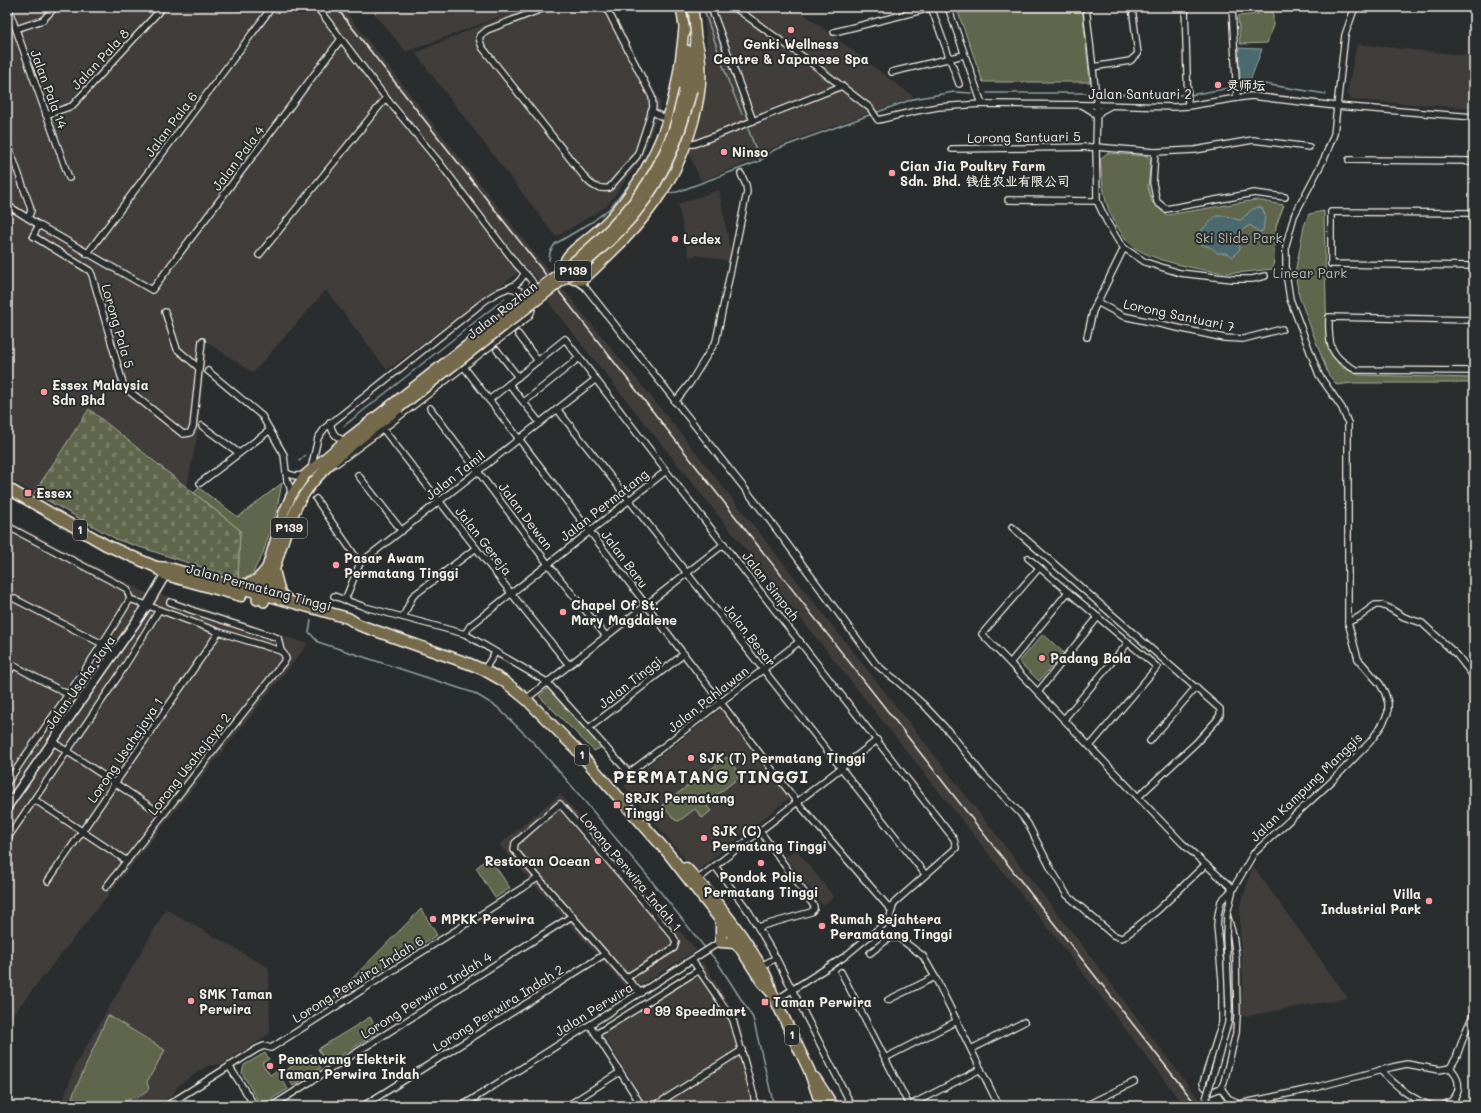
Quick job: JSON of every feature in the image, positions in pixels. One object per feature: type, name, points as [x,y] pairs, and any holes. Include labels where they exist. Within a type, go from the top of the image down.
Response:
[{"type":"highway","name":"Jalan Permatang Tinggi","points":[[7,488],[106,545],[167,572],[262,598],[345,624],[359,625]]},
{"type":"highway","points":[[234,587],[254,583],[271,569],[280,593],[289,601]]},
{"type":"highway","name":"Jalan Permatang Tinggi","points":[[167,572],[234,587],[262,598],[289,601],[348,618],[359,625],[484,670],[505,682],[526,699],[576,749],[668,853],[721,920],[735,932],[741,948],[762,982],[774,997]]},
{"type":"highway","name":"Jalan Permatang Tinggi","points":[[668,853],[677,857],[697,880],[761,966],[809,1070],[823,1106]]},
{"type":"highway","points":[[721,920],[718,944],[734,943],[741,948]]},
{"type":"highway","name":"Jalan Permatang Tinggi","points":[[809,1070],[833,1106]]},
{"type":"main road","name":"Jalan Rozhan","points":[[681,7],[687,45],[688,90]]},
{"type":"main road","name":"Jalan Rozhan","points":[[262,598],[271,569],[284,512],[292,496],[308,472],[345,440],[397,405],[591,258],[620,231],[643,204],[668,163],[679,138],[696,38],[693,7]]},
{"type":"main road","points":[[684,28],[676,91],[668,120],[654,156],[636,186],[606,224],[568,255],[565,260],[565,271],[570,278],[582,280],[587,276],[642,220],[658,198],[676,166],[686,144],[697,105],[701,61],[696,38]]},
{"type":"main road","name":"Jalan Rozhan","points":[[271,569],[301,499],[312,483],[324,469],[397,405]]},
{"type":"street","name":"Jalan Pala 14","points":[[8,7],[69,178]]},
{"type":"street","points":[[16,29],[43,20],[55,7]]},
{"type":"street","name":"Jalan Pala 8","points":[[46,115],[72,106],[163,7]]},
{"type":"street","name":"Jalan Pala 6","points":[[87,254],[272,7]]},
{"type":"street","points":[[312,483],[528,317],[533,309],[532,303],[535,290],[530,279],[524,274],[439,162],[386,98],[317,7]]},
{"type":"street","points":[[547,7],[487,30],[479,38],[482,47],[593,187],[600,189],[609,188],[637,156],[653,107],[652,97],[606,7]]},
{"type":"street","points":[[713,7],[713,13],[753,121]]},
{"type":"street","points":[[734,7],[842,86]]},
{"type":"street","points":[[834,32],[931,7],[959,84]]},
{"type":"street","points":[[948,7],[982,104]]},
{"type":"street","points":[[1086,7],[1097,105],[1097,201],[1107,222],[1124,248],[1145,262],[1180,273],[1232,279],[1252,279],[1265,276]]},
{"type":"street","points":[[1093,67],[1130,60],[1138,54],[1132,7]]},
{"type":"street","points":[[1185,7],[1188,104]]},
{"type":"street","points":[[1232,7],[1237,95]]},
{"type":"street","name":"Jalan Kampung Manggis","points":[[1204,1106],[1228,1023],[1229,1006],[1226,936],[1227,914],[1233,889],[1254,853],[1332,781],[1370,742],[1382,725],[1388,713],[1388,703],[1380,684],[1358,659],[1348,622],[1348,423],[1342,408],[1319,375],[1290,299],[1286,273],[1286,245],[1294,216],[1325,157],[1334,134],[1345,35],[1355,7]]},
{"type":"street","name":"Jalan Pala 4","points":[[87,254],[152,290],[341,38]]},
{"type":"street","points":[[892,72],[964,55]]},
{"type":"street","points":[[686,144],[694,144],[842,86]]},
{"type":"street","name":"Jalan Santuari 2","points":[[842,86],[870,108],[877,118],[938,107],[982,104],[1111,105],[1150,107],[1188,104],[1237,95],[1336,106],[1474,117]]},
{"type":"street","points":[[259,255],[386,98]]},
{"type":"street","points":[[1082,105],[1097,116]]},
{"type":"street","points":[[1097,116],[1101,111],[1111,105]]},
{"type":"street","points":[[651,111],[668,120]]},
{"type":"street","name":"Lorong Santuari 5","points":[[952,149],[1096,147],[1155,152],[1195,150],[1253,140],[1309,148]]},
{"type":"street","points":[[7,141],[30,206],[31,210],[28,218]]},
{"type":"street","points":[[1155,152],[1153,183],[1158,202],[1166,209],[1254,193],[1285,197]]},
{"type":"street","points":[[1349,160],[1474,161]]},
{"type":"street","points":[[675,402],[690,383],[716,341],[747,192],[746,185],[741,174]]},
{"type":"street","points":[[1008,200],[1097,201]]},
{"type":"street","points":[[7,205],[87,254]]},
{"type":"street","points":[[1474,213],[1331,212],[1331,264],[1474,266]]},
{"type":"street","name":"Lorong Pala 5","points":[[39,225],[33,236],[90,271],[124,387],[183,434],[190,433],[193,427],[202,341]]},
{"type":"street","points":[[1087,337],[1090,321],[1097,302],[1124,248]]},
{"type":"street","points":[[286,473],[295,476],[308,472],[318,438],[330,422],[496,293],[510,288],[519,282],[524,274]]},
{"type":"street","points":[[521,291],[524,274]]},
{"type":"street","points":[[575,280],[584,287],[768,518],[876,664],[924,705],[951,734],[982,775],[1020,813],[1028,824],[1051,869],[1067,895],[1113,935],[1121,938],[1158,910],[1205,865]]},
{"type":"street","points":[[510,288],[526,294],[532,303]]},
{"type":"street","name":"Lorong Santuari 7","points":[[1097,302],[1123,316],[1224,338],[1243,339],[1282,329]]},
{"type":"street","points":[[165,312],[177,349],[199,368]]},
{"type":"street","points":[[1474,320],[1329,317],[1328,334],[1332,351],[1343,363],[1356,370],[1474,371]]},
{"type":"street","points":[[489,400],[538,360],[518,334]]},
{"type":"street","name":"Jalan Simpah","points":[[538,360],[565,339],[666,471],[954,839],[956,848],[925,874]]},
{"type":"street","points":[[497,350],[518,377]]},
{"type":"street","points":[[524,402],[580,358]]},
{"type":"street","name":"Jalan Baru","points":[[464,367],[797,802]]},
{"type":"street","points":[[208,371],[262,416],[284,455],[286,473],[292,496]]},
{"type":"street","name":"Jalan Tamil","points":[[360,563],[596,379]]},
{"type":"street","points":[[509,384],[540,423]]},
{"type":"street","name":"Jalan Dewan","points":[[430,408],[548,564],[606,636]]},
{"type":"street","name":"Jalan Besar","points":[[557,409],[925,874]]},
{"type":"street","points":[[330,422],[332,432],[345,440]]},
{"type":"street","points":[[202,426],[239,453]]},
{"type":"street","name":"Jalan Gereja","points":[[383,429],[569,665]]},
{"type":"street","points":[[200,483],[270,430]]},
{"type":"street","name":"Jalan Permatang","points":[[465,634],[470,626],[666,471]]},
{"type":"street","points":[[358,475],[402,531]]},
{"type":"street","points":[[316,499],[360,563],[345,600]]},
{"type":"street","points":[[7,526],[127,589],[130,599],[190,622],[282,652]]},
{"type":"street","points":[[1012,527],[1220,709],[1220,715],[1216,721],[1196,743],[1138,797]]},
{"type":"street","points":[[526,699],[724,544]]},
{"type":"street","points":[[403,617],[413,596],[476,548]]},
{"type":"street","points":[[1028,558],[1156,666],[1090,746]]},
{"type":"street","points":[[1039,568],[982,634],[1138,797],[1205,865],[1233,889],[1221,901],[1218,915],[1217,926],[1222,980],[1222,1023],[1203,1083],[1211,1092],[1221,1088]]},
{"type":"street","name":"Jalan Usaha Jaya","points":[[7,807],[147,606],[167,572]]},
{"type":"street","points":[[1010,663],[1068,592]]},
{"type":"street","points":[[7,595],[116,651]]},
{"type":"street","points":[[334,596],[465,634],[495,653],[547,682],[588,728]]},
{"type":"street","name":"Jalan Usaha Jaya","points":[[7,784],[69,695],[130,599]]},
{"type":"street","points":[[170,602],[278,638],[282,652]]},
{"type":"street","points":[[1348,622],[1359,618],[1375,605],[1381,604],[1404,617],[1422,623],[1456,655],[1474,677]]},
{"type":"street","name":"Jalan Usaha Jaya","points":[[7,839],[118,677],[160,610]]},
{"type":"street","points":[[190,622],[194,611]]},
{"type":"street","points":[[1038,692],[1098,617]]},
{"type":"street","name":"Lorong Usahajaya 1","points":[[48,881],[219,632]]},
{"type":"street","name":"Jalan Pahlawan","points":[[588,728],[629,773],[800,642]]},
{"type":"street","points":[[1064,719],[1128,643]]},
{"type":"street","name":"Lorong Usahajaya 2","points":[[106,887],[286,659],[282,652]]},
{"type":"street","points":[[484,670],[495,653]]},
{"type":"street","name":"Jalan Tinggi","points":[[588,728],[684,654]]},
{"type":"street","points":[[7,662],[69,695]]},
{"type":"street","points":[[7,675],[14,666]]},
{"type":"street","points":[[1150,741],[1196,687]]},
{"type":"street","points":[[697,880],[877,740]]},
{"type":"street","points":[[53,742],[163,815]]},
{"type":"street","points":[[35,800],[127,860]]},
{"type":"street","points":[[797,802],[891,910]]},
{"type":"street","name":"Lorong Perwira Indah 1","points":[[538,878],[514,850],[514,843],[560,804],[673,936],[676,942],[674,948],[626,978]]},
{"type":"street","points":[[758,927],[811,912],[814,909],[814,906],[760,832]]},
{"type":"street","points":[[715,866],[758,927],[776,958],[852,1106]]},
{"type":"street","points":[[774,997],[792,990],[844,957],[889,920],[894,903],[925,874]]},
{"type":"street","points":[[538,878],[641,993]]},
{"type":"street","name":"Lorong Perwira Indah 6","points":[[166,1106],[257,1049],[264,1046],[271,1048],[538,878]]},
{"type":"street","points":[[1221,1088],[1236,1034],[1237,1015],[1236,957],[1233,935],[1227,914]]},
{"type":"street","name":"Lorong Perwira Indah 4","points":[[272,1106],[572,916]]},
{"type":"street","name":"Jalan Perwira","points":[[462,1106],[735,932]]},
{"type":"street","points":[[870,953],[889,938],[899,938],[923,956],[935,977],[999,1106]]},
{"type":"street","name":"Lorong Perwira Indah 2","points":[[363,1106],[605,954]]},
{"type":"street","points":[[761,966],[776,958]]},
{"type":"street","points":[[692,960],[733,1020],[754,1096],[754,1106]]},
{"type":"street","points":[[596,1034],[699,970]]},
{"type":"street","points":[[841,972],[908,1106],[981,1069]]},
{"type":"street","points":[[888,1000],[935,977]]},
{"type":"street","points":[[1221,1088],[1228,1098],[1240,1105],[1407,1064],[1439,1070],[1450,1068],[1456,1058],[1465,1032],[1474,1013]]},
{"type":"street","points":[[885,1058],[957,1021]]},
{"type":"street","points":[[971,1049],[1024,1022]]},
{"type":"street","points":[[590,1025],[642,1106]]},
{"type":"street","points":[[654,1106],[742,1050]]},
{"type":"street","points":[[229,1066],[255,1106]]},
{"type":"street","points":[[1443,1106],[1454,1098],[1458,1089],[1458,1077],[1450,1068]]},
{"type":"street","points":[[1380,1070],[1406,1093],[1419,1102],[1432,1106]]},
{"type":"street","points":[[567,1106],[620,1072]]},
{"type":"street","points":[[1086,1106],[1134,1082]]},
{"type":"street","points":[[1454,1098],[1457,1106]]},
{"type":"street","points":[[577,1100],[581,1106]]},
{"type":"shaded area","points":[[7,7],[342,7],[550,273],[675,426],[918,734],[1075,936],[1204,1106],[1184,1106],[1060,943],[551,306],[537,279],[526,267],[387,370],[326,290],[253,373],[207,342],[198,432],[187,487],[89,409],[34,493],[7,478]]},
{"type":"shaded area","points":[[369,7],[611,7],[661,103],[642,158],[606,207],[556,237],[415,53],[522,8],[406,52]]},
{"type":"shaded area","points":[[704,7],[795,7],[914,97],[773,148],[762,157],[701,181],[689,154],[708,72]]},
{"type":"shaded area","points":[[1357,44],[1474,56],[1474,108],[1351,100],[1347,92]]},
{"type":"shaded area","points":[[719,190],[731,254],[729,261],[697,255],[689,257],[678,204]]},
{"type":"shaded area","points":[[7,520],[149,594],[164,595],[308,644],[7,1022]]},
{"type":"shaded area","name":"SJK (C) Permatang Tinggi","points":[[722,708],[791,797],[696,872],[624,786],[637,774]]},
{"type":"shaded area","points":[[560,794],[696,950],[630,992],[499,845]]},
{"type":"shaded area","points":[[796,849],[834,897],[823,906],[785,857]]},
{"type":"shaded area","points":[[1253,866],[1348,998],[1240,1017],[1243,982],[1240,906]]},
{"type":"shaded area","name":"SMK Taman Perwira","points":[[166,909],[269,968],[270,1034],[223,1064],[207,1066],[179,1085],[173,1095],[155,1106],[61,1106],[76,1064]]},
{"type":"shaded area","points":[[703,962],[739,1020],[760,1104],[759,1106],[647,1106],[599,1028]]},
{"type":"green space","points":[[956,7],[1082,7],[1090,82],[983,82]]},
{"type":"green space","points":[[1258,7],[1273,8],[1273,25],[1267,43],[1240,44],[1238,16],[1258,14]]},
{"type":"green space","name":"Ski Slide Park","points":[[1107,153],[1147,156],[1151,159],[1148,187],[1152,202],[1167,215],[1256,200],[1284,205],[1276,226],[1273,269],[1241,273],[1220,272],[1166,261],[1153,257],[1134,247],[1127,241],[1118,228],[1106,202],[1100,159]]},
{"type":"green space","name":"Linear Park","points":[[1324,211],[1327,346],[1341,367],[1359,375],[1474,378],[1474,383],[1352,383],[1337,385],[1328,374],[1299,296],[1295,273],[1304,226],[1309,214]]},
{"type":"green space","points":[[89,409],[240,530],[238,579],[118,540],[34,493]]},
{"type":"green space","points":[[282,483],[276,513],[262,556],[253,574],[248,577],[238,579],[240,530],[194,493],[199,488],[238,517]]},
{"type":"green space","name":"Padang Bola","points":[[1043,634],[1064,653],[1039,681],[1019,662]]},
{"type":"green space","points":[[548,688],[602,747],[594,751],[539,696]]},
{"type":"green space","points":[[727,757],[741,776],[709,801],[706,801],[708,804],[707,806],[711,811],[702,818],[695,809],[679,821],[675,820],[662,805]]},
{"type":"green space","points":[[489,857],[510,888],[495,898],[476,868]]},
{"type":"green space","points":[[421,909],[437,935],[330,1001]]},
{"type":"green space","points":[[108,1015],[165,1050],[147,1082],[149,1089],[137,1098],[135,1096],[122,1104],[123,1106],[87,1106],[72,1097]]},
{"type":"green space","points":[[370,1017],[379,1032],[327,1064],[318,1049]]},
{"type":"green space","points":[[265,1053],[269,1059],[262,1063],[270,1075],[276,1071],[288,1089],[267,1102],[258,1101],[242,1073],[244,1065]]},
{"type":"green space","points":[[312,1054],[321,1068],[293,1086],[284,1071]]},
{"type":"water","points":[[1238,48],[1262,49],[1251,79],[1240,80]]},
{"type":"water","points":[[1258,207],[1262,208],[1265,215],[1263,231],[1259,232],[1250,225],[1241,231],[1238,237],[1240,249],[1232,257],[1226,253],[1217,253],[1212,248],[1198,243],[1198,235],[1216,216],[1227,216],[1241,220],[1251,210]]},
{"type":"waterway","points":[[703,7],[729,83],[742,114]]},
{"type":"waterway","points":[[1239,87],[1258,83],[1326,94]]},
{"type":"waterway","points":[[1190,95],[1235,87]]},
{"type":"waterway","points":[[668,193],[677,192],[760,161],[774,150],[913,99],[954,92],[972,93]]},
{"type":"waterway","points":[[987,93],[1094,93]]},
{"type":"waterway","points":[[1098,94],[1186,95]]},
{"type":"waterway","points":[[748,129],[760,160]]},
{"type":"waterway","points":[[549,260],[550,252],[555,244],[592,222],[610,208],[628,186]]},
{"type":"waterway","points":[[344,426],[505,298]]},
{"type":"waterway","points":[[299,461],[306,455]]},
{"type":"waterway","points":[[311,620],[309,632],[318,642],[474,693],[497,707],[534,743],[565,778],[650,879],[706,949]]},
{"type":"waterway","points":[[709,952],[718,963],[753,1018],[774,1106]]},
{"type":"railway","points":[[336,7],[1197,1106]]},
{"type":"place","name":"Genki Wellness Centre & Japanese Spa","points":[[791,30]]},
{"type":"place","name":"灵师坛","points":[[1218,85]]},
{"type":"place","name":"Ninso","points":[[724,152]]},
{"type":"place","name":"Cian Jia Poultry Farm Sdn. Bhd. 钱佳农业有限公司","points":[[892,173]]},
{"type":"place","name":"Ledex","points":[[675,239]]},
{"type":"place","name":"Essex Malaysia Sdn Bhd","points":[[44,392]]},
{"type":"place","name":"Essex","points":[[28,493]]},
{"type":"place","name":"Pasar Awam Permatang Tinggi","points":[[336,565]]},
{"type":"place","name":"Chapel Of St. Mary Magdalene","points":[[563,612]]},
{"type":"place","name":"Padang Bola","points":[[1042,658]]},
{"type":"place","name":"SJK (T) Permatang Tinggi","points":[[691,758]]},
{"type":"place","name":"SRJK Permatang Tinggi","points":[[617,805]]},
{"type":"place","name":"SJK (C) Permatang Tinggi","points":[[704,838]]},
{"type":"place","name":"Restoran Ocean","points":[[598,861]]},
{"type":"place","name":"Pondok Polis Permatang Tinggi","points":[[761,863]]},
{"type":"place","name":"Villa Industrial Park","points":[[1429,901]]},
{"type":"place","name":"MPKK Perwira","points":[[433,919]]},
{"type":"place","name":"Rumah Sejahtera Peramatang Tinggi","points":[[822,926]]},
{"type":"place","name":"SMK Taman Perwira","points":[[191,1001]]},
{"type":"place","name":"Taman Perwira","points":[[765,1002]]},
{"type":"place","name":"99 Speedmart","points":[[647,1011]]},
{"type":"place","name":"Pencawang Elektrik Taman Perwira Indah","points":[[270,1066]]},
{"type":"district","name":"PERMATANG TINGGI","points":[[711,777]]}]
